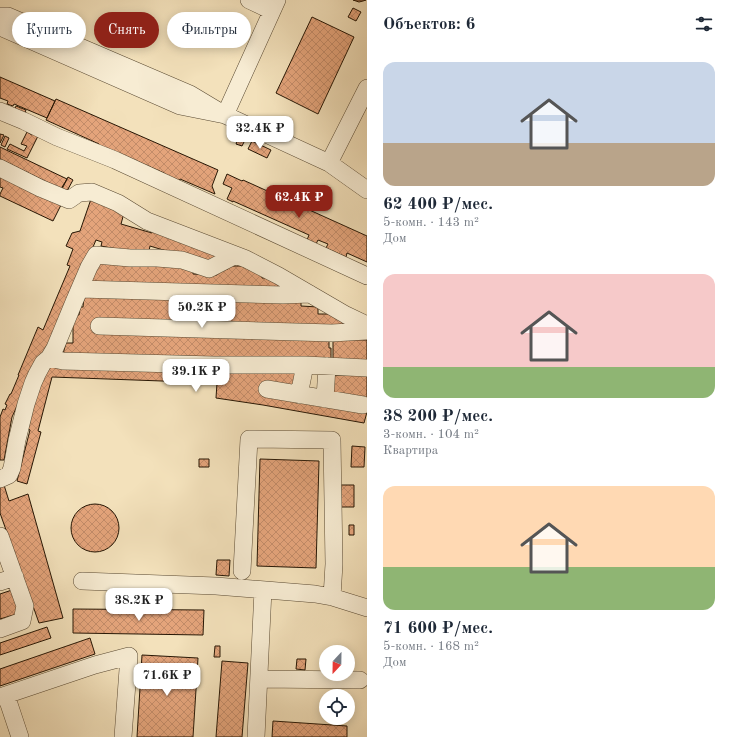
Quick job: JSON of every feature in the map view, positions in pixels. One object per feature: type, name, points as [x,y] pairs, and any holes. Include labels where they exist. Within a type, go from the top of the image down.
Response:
[{"type":"lane","points":[[225,115],[275,5],[249,0]]},
{"type":"lane","points":[[0,16],[8,16],[190,94],[225,115],[329,163],[367,190]]},
{"type":"lane","points":[[0,27],[180,106],[225,115]]},
{"type":"lane","points":[[329,163],[367,88]]},
{"type":"lane","points":[[0,111],[57,137],[115,160],[367,276]]},
{"type":"lane","points":[[0,168],[40,188],[69,200],[79,193],[92,192],[118,203],[147,221],[246,259],[279,276],[346,315],[367,324]]},
{"type":"lane","points":[[0,479],[9,475],[12,468],[17,440],[32,383],[43,363],[49,358],[55,348],[89,267],[96,255],[182,260],[209,269],[236,255]]},
{"type":"lane","points":[[81,289],[283,295],[310,294]]},
{"type":"lane","points":[[99,326],[332,333],[367,331]]},
{"type":"lane","points":[[49,358],[63,361],[198,365],[305,365],[367,368]]},
{"type":"lane","points":[[299,395],[305,365]]},
{"type":"lane","points":[[325,399],[327,366]]},
{"type":"lane","points":[[267,389],[363,405]]},
{"type":"lane","points":[[242,571],[249,440],[332,440],[334,564],[332,597]]},
{"type":"lane","points":[[0,536],[7,580],[25,606],[22,621],[0,630]]},
{"type":"lane","points":[[82,581],[216,586],[315,594],[332,597],[367,608]]},
{"type":"lane","points":[[256,737],[263,590]]},
{"type":"lane","points":[[20,737],[3,696],[95,665],[129,656],[123,737]]},
{"type":"lane","points":[[259,679],[360,680]]},
{"type":"building","points":[[353,0],[366,0],[359,2]]},
{"type":"building","points":[[353,8],[361,12],[356,21],[348,17]]},
{"type":"building","points":[[312,17],[354,37],[318,114],[276,93]]},
{"type":"building","points":[[0,77],[55,101],[47,118],[14,104],[13,106],[7,104],[8,101],[0,98]]},
{"type":"building","points":[[56,99],[218,170],[212,186],[215,194],[180,179],[178,182],[163,175],[164,173],[107,148],[98,146],[99,144],[46,120]]},
{"type":"building","points":[[16,106],[26,110],[24,115],[14,111]]},
{"type":"building","points":[[34,131],[39,134],[27,158],[7,149],[10,144],[24,151],[27,146],[21,144],[27,132],[32,135]]},
{"type":"building","points":[[0,134],[4,135],[0,143]]},
{"type":"building","points":[[5,136],[9,138],[5,147],[1,145]]},
{"type":"building","points":[[239,137],[245,140],[242,146],[236,144]]},
{"type":"building","points":[[252,141],[271,150],[267,158],[248,149]]},
{"type":"building","points":[[0,147],[67,179],[61,189],[0,159]]},
{"type":"building","points":[[227,174],[367,236],[367,262],[347,253],[346,257],[326,248],[328,244],[318,240],[316,244],[307,240],[309,235],[227,199],[232,188],[223,184]]},
{"type":"building","points":[[0,175],[62,203],[53,221],[0,196],[3,188],[0,187]]},
{"type":"building","points":[[68,177],[73,180],[67,191],[62,189]]},
{"type":"building","points":[[91,199],[124,213],[121,224],[152,233],[153,231],[218,252],[214,261],[209,264],[150,246],[148,255],[101,246],[102,242],[96,240],[46,357],[29,380],[12,417],[4,460],[0,460],[0,417],[3,409],[5,410],[7,405],[5,404],[11,394],[38,327],[43,330],[70,266],[67,265],[73,249],[66,246],[72,233],[80,231]]},
{"type":"building","points":[[99,260],[188,265],[193,270],[193,274],[217,275],[217,269],[228,269],[228,266],[243,266],[249,270],[262,271],[262,278],[276,278],[286,290],[91,284]]},
{"type":"building","points":[[84,297],[301,302],[301,306],[318,307],[318,314],[328,314],[343,319],[344,326],[329,339],[331,359],[63,354],[66,343],[73,343],[73,315],[79,315],[80,307],[83,307]]},
{"type":"building","points":[[333,339],[367,340],[367,362],[333,362]]},
{"type":"building","points":[[47,363],[299,373],[298,385],[367,412],[364,423],[216,398],[217,383],[52,377],[38,431],[41,432],[27,484],[17,481],[30,430],[27,428]]},
{"type":"building","points":[[331,375],[367,375],[367,398],[331,396]]},
{"type":"building","points":[[352,446],[365,447],[364,467],[351,467]]},
{"type":"building","points":[[199,459],[209,459],[209,467],[199,467]]},
{"type":"building","points":[[260,459],[319,461],[316,568],[257,566]]},
{"type":"building","points":[[4,485],[9,501],[28,494],[63,618],[39,623],[0,513],[0,487]]},
{"type":"building","points":[[341,485],[354,485],[354,507],[341,507]]},
{"type":"building","points":[[90,504],[100,504],[109,508],[115,514],[118,519],[118,537],[109,548],[100,552],[90,552],[81,548],[75,542],[71,533],[71,523],[75,514],[81,508]]},
{"type":"building","points":[[349,525],[354,525],[354,535],[349,535]]},
{"type":"building","points":[[217,560],[230,560],[229,576],[216,575]]},
{"type":"building","points":[[12,590],[20,613],[0,619],[0,594]]},
{"type":"building","points":[[73,609],[204,610],[203,635],[73,633]]},
{"type":"building","points":[[47,627],[51,638],[0,655],[0,643]]},
{"type":"building","points":[[90,638],[95,654],[0,686],[0,669]]},
{"type":"building","points":[[215,646],[220,646],[220,657],[214,657]]},
{"type":"building","points":[[142,655],[198,658],[193,737],[137,737]]},
{"type":"building","points":[[297,659],[306,659],[305,670],[296,669]]},
{"type":"building","points":[[222,661],[248,663],[242,737],[216,737]]},
{"type":"building","points":[[273,721],[347,726],[347,737],[272,737]]}]
